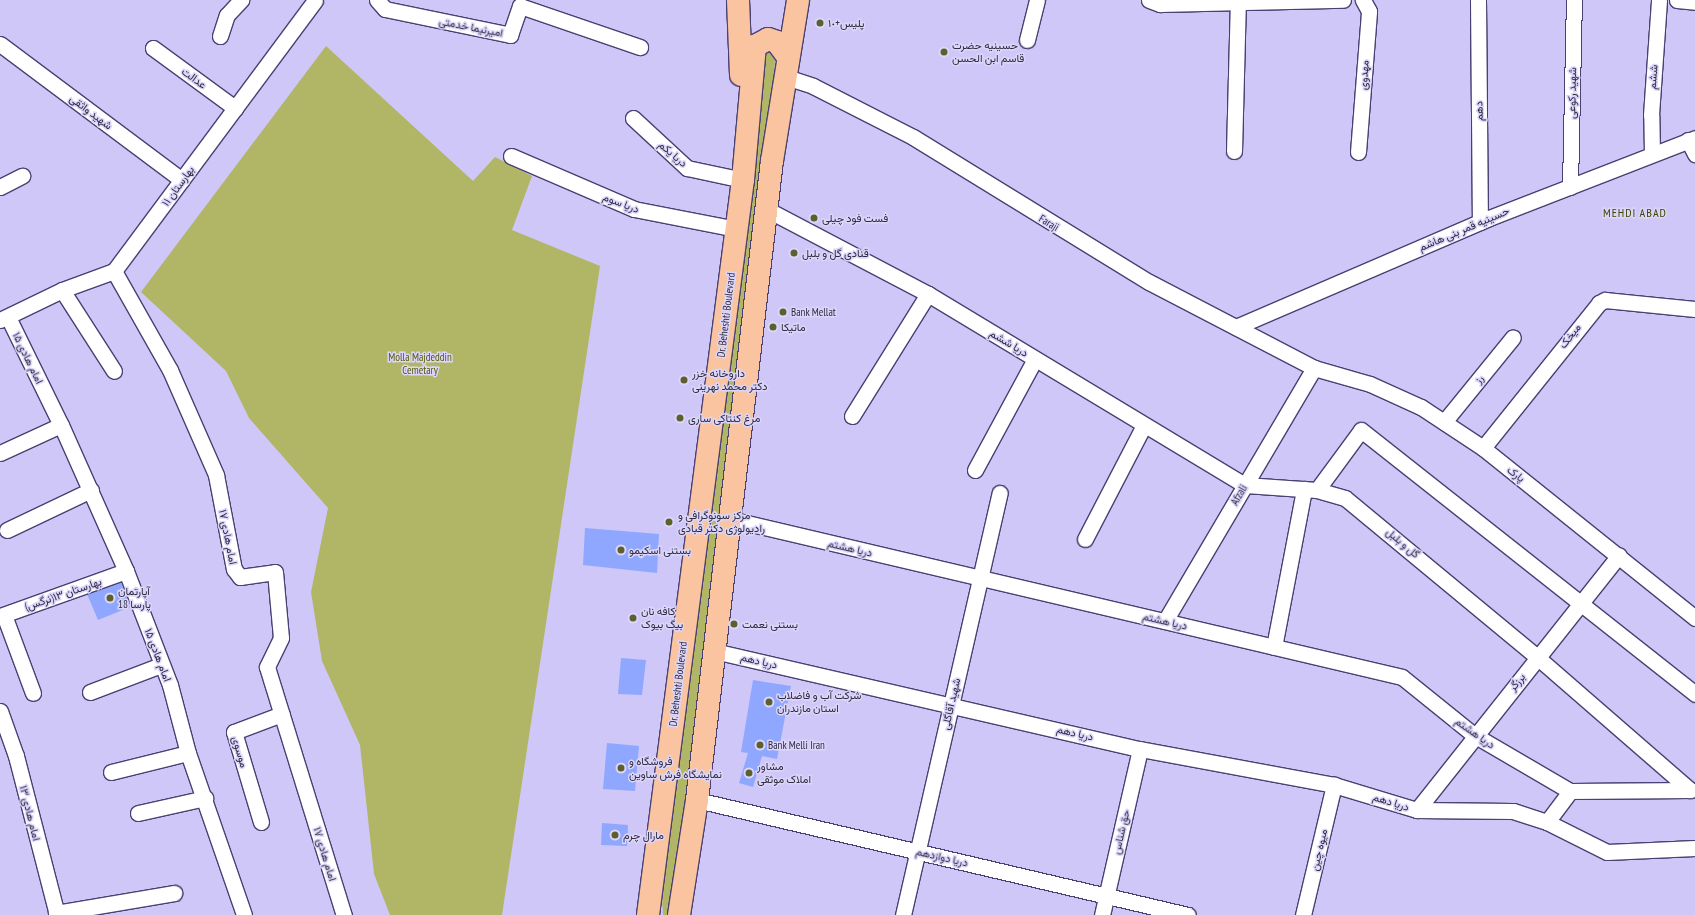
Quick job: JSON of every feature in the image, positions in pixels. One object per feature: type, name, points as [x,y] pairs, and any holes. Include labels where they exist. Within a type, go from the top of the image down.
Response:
[{"type":"main road","points":[[731,0],[740,24]]},
{"type":"main road","name":"Dr. Beheshti Boulevard","points":[[648,915],[744,180],[738,0]]},
{"type":"main road","points":[[679,915],[697,800],[730,519],[787,67],[792,6]]},
{"type":"main road","points":[[744,180],[756,46],[768,39],[777,42],[787,67]]},
{"type":"street","points":[[220,36],[227,15],[241,0]]},
{"type":"street","name":"بهارستان ۱۱","points":[[114,271],[315,0]]},
{"type":"street","name":"امیرنیما خدمتی","points":[[377,0],[385,9],[510,35],[521,3],[640,47]]},
{"type":"street","points":[[1027,40],[1037,0]]},
{"type":"street","points":[[1149,0],[1160,4],[1343,0]]},
{"type":"street","name":"مهدوی","points":[[1358,152],[1369,11],[1363,0]]},
{"type":"street","name":"دهم","points":[[1478,0],[1480,222]]},
{"type":"street","name":"شهید رکوعی","points":[[1570,187],[1574,0]]},
{"type":"street","name":"ششم","points":[[1652,154],[1651,114],[1659,0]]},
{"type":"street","points":[[1677,0],[1695,2]]},
{"type":"street","points":[[1234,151],[1238,3]]},
{"type":"street","name":"شهید واثقی","points":[[0,44],[182,180]]},
{"type":"street","name":"عدالت","points":[[153,48],[235,108]]},
{"type":"street","name":"Faraji","points":[[787,67],[813,86],[913,137],[1136,274],[1314,368]]},
{"type":"street","name":"دریا یکم","points":[[633,118],[687,168],[744,180]]},
{"type":"street","points":[[1691,139],[1695,154]]},
{"type":"street","name":"حسینیه قمر بنی هاشم","points":[[1236,327],[1480,222],[1691,139]]},
{"type":"street","name":"دریا سوم","points":[[511,156],[634,209],[737,229]]},
{"type":"street","points":[[0,187],[22,176]]},
{"type":"street","name":"دریا ششم","points":[[768,210],[928,294],[1245,485]]},
{"type":"street","points":[[4,318],[62,290],[114,271]]},
{"type":"street","name":"امام هادی ۱۷","points":[[114,271],[170,370],[216,475],[234,569],[240,577],[275,572],[281,638],[268,666],[344,915]]},
{"type":"street","points":[[62,290],[114,371]]},
{"type":"street","points":[[852,416],[928,294]]},
{"type":"street","name":"میخک","points":[[1483,448],[1599,303],[1605,300],[1695,309]]},
{"type":"street","name":"امام هادی ۱۵","points":[[4,318],[61,425],[126,571],[161,665],[188,753],[205,798],[244,915]]},
{"type":"street","name":"رز","points":[[1444,422],[1513,337]]},
{"type":"street","points":[[975,470],[1035,359]]},
{"type":"street","name":"پارک","points":[[1314,368],[1370,384],[1421,407],[1444,422],[1483,448],[1619,555],[1695,618]]},
{"type":"street","name":"Afzali","points":[[1165,621],[1314,368]]},
{"type":"street","points":[[0,453],[61,425]]},
{"type":"street","points":[[1086,539],[1144,425]]},
{"type":"street","points":[[1274,647],[1310,490],[1361,430],[1695,694]]},
{"type":"street","name":"گل و بلبل","points":[[1245,485],[1310,490],[1345,498],[1364,510],[1537,657],[1690,790],[1570,791]]},
{"type":"street","points":[[7,530],[91,490]]},
{"type":"street","name":"شهید آقاگلی","points":[[903,915],[916,851],[1000,493]]},
{"type":"street","name":"دریا هشتم","points":[[730,519],[1402,677],[1474,735],[1570,791]]},
{"type":"street","name":"برزگر","points":[[1417,810],[1474,735],[1619,555]]},
{"type":"street","name":"بهارستان ۱۳(نرگس)","points":[[2,615],[126,571]]},
{"type":"street","points":[[2,615],[33,693]]},
{"type":"street","name":"دریا دهم","points":[[714,651],[950,704],[1140,749],[1334,785],[1417,810],[1435,812],[1469,808],[1513,811],[1547,822]]},
{"type":"street","points":[[90,692],[161,665]]},
{"type":"street","name":"امام هادی ١٣","points":[[0,711],[16,756],[56,914]]},
{"type":"street","name":"موسوی","points":[[261,822],[234,732],[282,714]]},
{"type":"street","name":"حق شناس","points":[[1102,915],[1140,749]]},
{"type":"street","points":[[111,772],[188,753]]},
{"type":"street","name":"میوه چین","points":[[1303,915],[1334,785]]},
{"type":"street","points":[[1570,791],[1547,822],[1607,852],[1695,848]]},
{"type":"street","points":[[138,814],[205,798]]},
{"type":"street","name":"دریا دوازدهم","points":[[697,800],[1188,915]]},
{"type":"street","points":[[56,914],[174,893]]},
{"type":"green space","name":"Molla Majdeddin Cemetary","points":[[326,46],[473,181],[495,157],[532,176],[512,230],[600,266],[502,915],[390,915],[374,874],[360,745],[322,661],[311,592],[328,508],[249,418],[226,371],[141,292]]},
{"type":"green space","points":[[770,50],[775,55],[772,161],[670,915],[663,915],[662,897],[764,56]]},
{"type":"building","name":"بستنی اسکیمو","points":[[585,528],[659,534],[657,573],[583,565]]},
{"type":"building","name":"آپارتمان پارسا 18","points":[[121,582],[130,607],[98,620],[87,594]]},
{"type":"building","points":[[621,658],[646,660],[642,695],[618,694]]},
{"type":"building","points":[[753,680],[791,686],[777,759],[762,756],[753,787],[739,783],[748,753],[741,752]]},
{"type":"building","name":"فروشگاه و نمایشگاه فرش ساوین","points":[[607,743],[639,746],[635,791],[603,789]]},
{"type":"building","name":"مارال چرم","points":[[602,823],[628,825],[627,846],[601,845]]},
{"type":"place","name":"پلیس+١٠","points":[[820,23]]},
{"type":"place","name":"حسینیه حضرت قاسم ابن الحسن","points":[[944,52]]},
{"type":"place","name":"فست فود چیلی","points":[[814,218]]},
{"type":"place","name":"قنادی گل و بلبل","points":[[794,253]]},
{"type":"place","name":"Bank Mellat","points":[[783,312]]},
{"type":"place","name":"ماتیکا","points":[[773,327]]},
{"type":"place","name":"داروخانه خزر دکتر محمد نهرینی","points":[[684,380]]},
{"type":"place","name":"مرغ کنتاکی ساری","points":[[680,418]]},
{"type":"place","name":"مركز سونوگرافی و راديولوژی دكتر قبادی","points":[[669,522]]},
{"type":"place","name":"بستنی اسکیمو","points":[[621,550]]},
{"type":"place","name":"آپارتمان پارسا 18","points":[[110,598]]},
{"type":"place","name":"کافه نان بیگ بیوک","points":[[633,618]]},
{"type":"place","name":"بستنی نعمت","points":[[734,624]]},
{"type":"place","name":"شرکت آب و فاضلاب استان مازندران","points":[[769,702]]},
{"type":"place","name":"Bank Melli Iran","points":[[760,745]]},
{"type":"place","name":"فروشگاه و نمایشگاه فرش ساوین","points":[[621,768]]},
{"type":"place","name":"مشاور املاک موثقی","points":[[749,773]]},
{"type":"place","name":"مارال چرم","points":[[615,835]]},
{"type":"district","name":"MEHDI ABAD","points":[[1635,213]]}]
